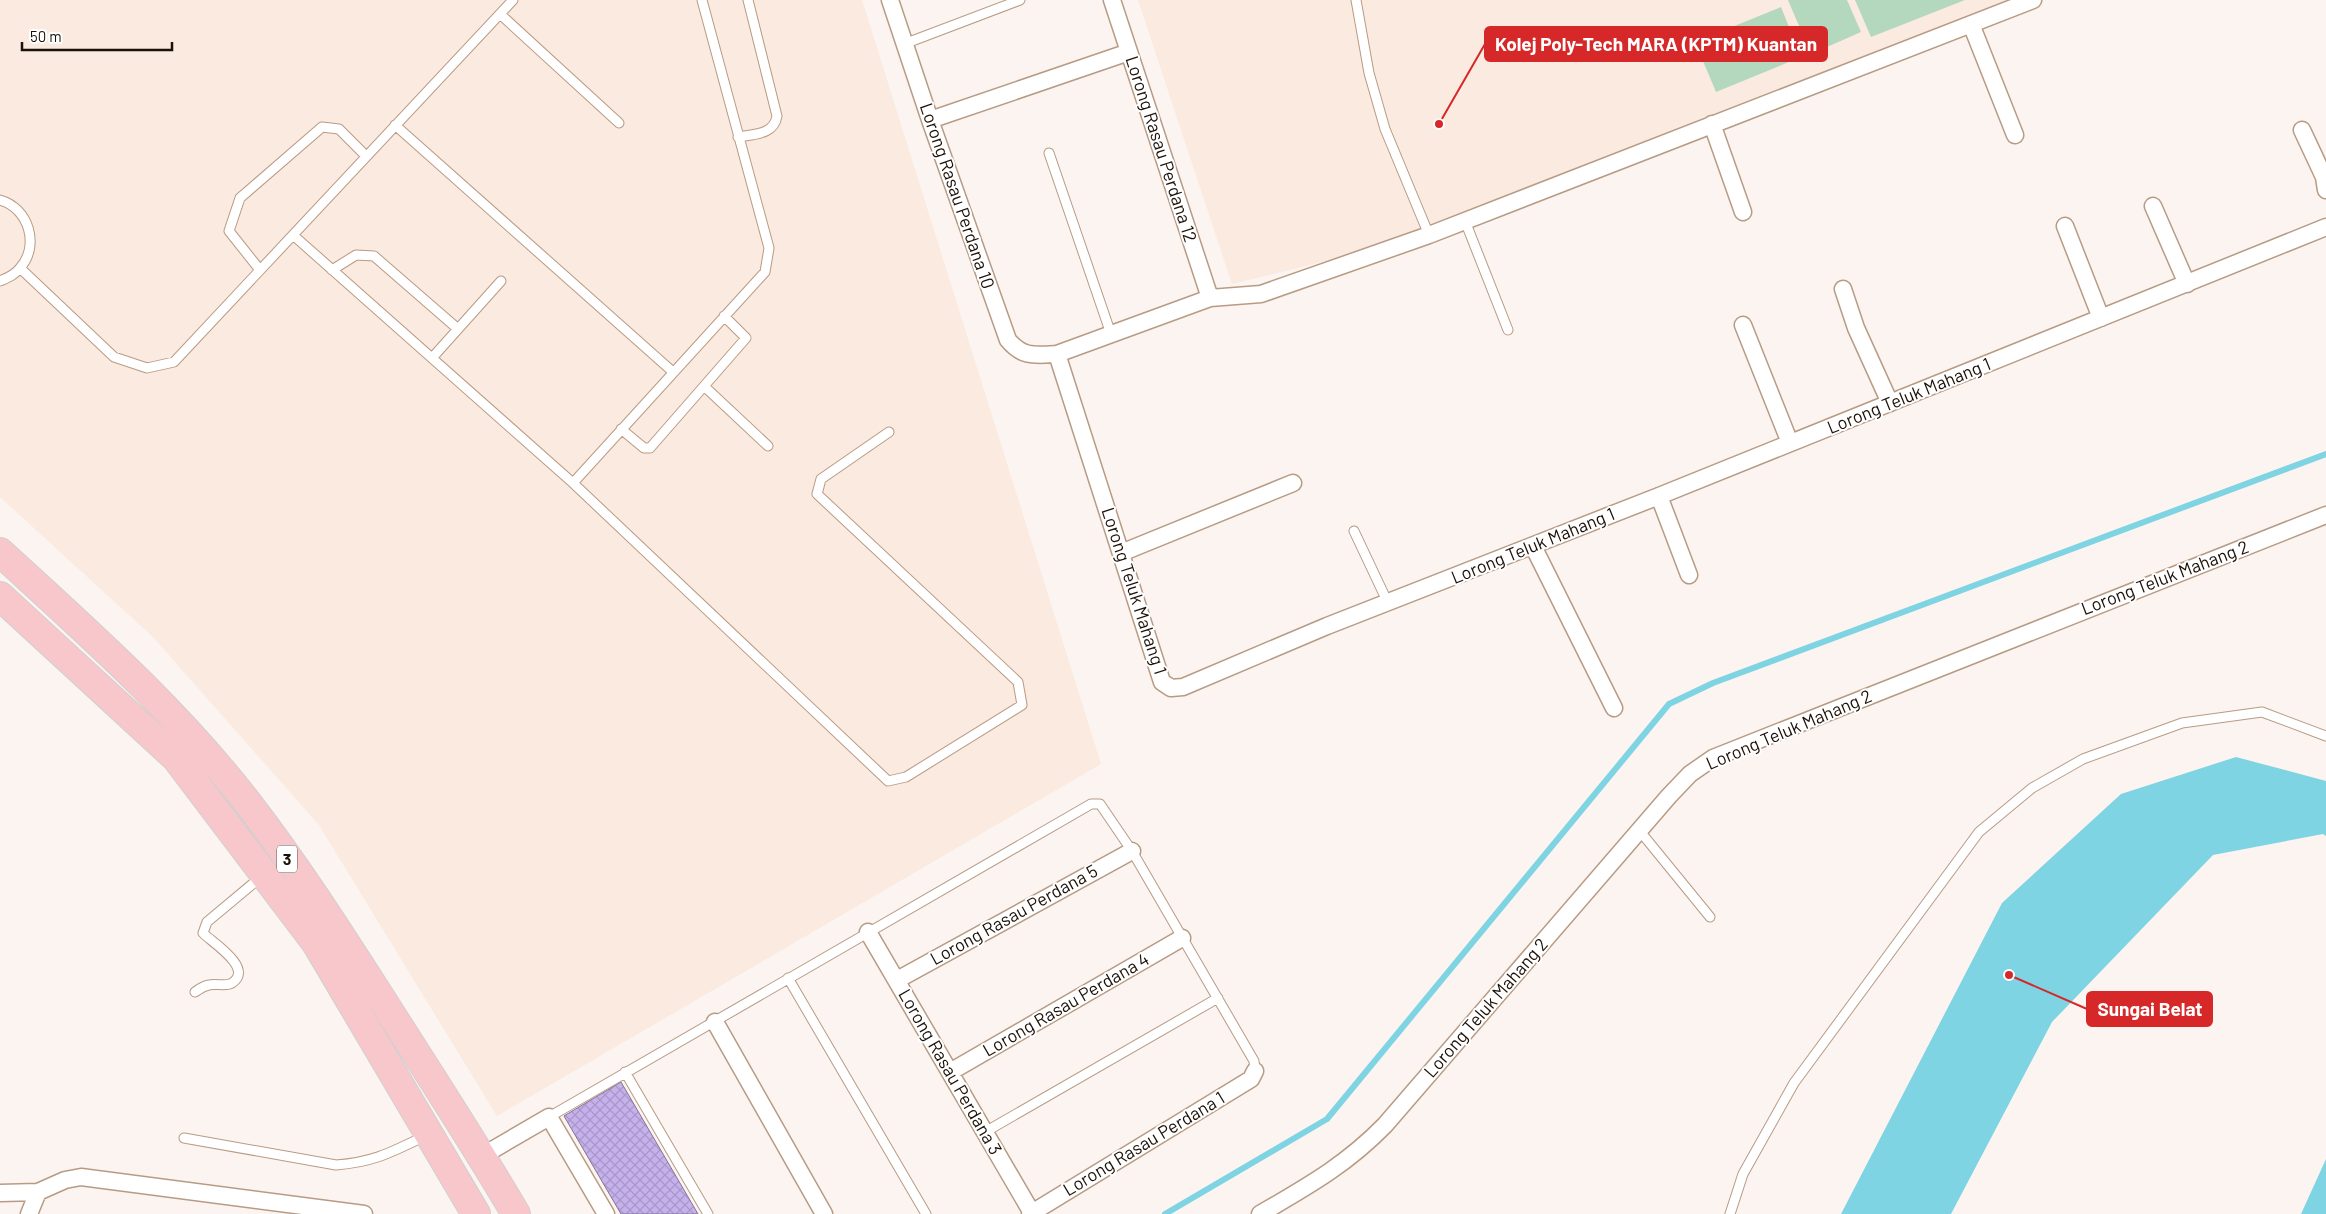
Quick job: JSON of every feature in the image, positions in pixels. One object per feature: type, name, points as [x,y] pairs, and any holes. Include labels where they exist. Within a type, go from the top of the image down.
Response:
[{"type":"highway","name":"3","points":[[0,552],[109,652],[188,733],[247,802],[331,921],[482,1156],[516,1214]]},
{"type":"highway","name":"3","points":[[0,596],[176,758],[316,944],[476,1214]]},
{"type":"street","name":"Lorong Rasau Perdana 10","points":[[890,0],[930,120],[1008,340],[1017,351],[1033,355],[1057,354]]},
{"type":"street","name":"Lorong Rasau Perdana 12","points":[[1112,0],[1210,298]]},
{"type":"street","points":[[1057,354],[1210,298],[1262,294],[1429,235],[2033,0]]},
{"type":"street","points":[[1971,24],[2015,135]]},
{"type":"street","points":[[930,120],[1129,52]]},
{"type":"street","points":[[1712,124],[1743,212]]},
{"type":"street","points":[[2302,130],[2324,177],[2326,190]]},
{"type":"street","points":[[2153,206],[2186,284]]},
{"type":"street","points":[[2065,226],[2101,318]]},
{"type":"street","name":"Lorong Teluk Mahang 1","points":[[1057,354],[1162,682],[1171,688],[1182,687],[1327,626],[1659,496],[2326,227]]},
{"type":"street","points":[[1843,289],[1856,328],[1890,403]]},
{"type":"street","points":[[1744,325],[1790,443]]},
{"type":"street","points":[[1121,553],[1293,483]]},
{"type":"street","points":[[1659,496],[1689,575]]},
{"type":"street","name":"Lorong Teluk Mahang 2","points":[[1260,1214],[1335,1170],[1363,1148],[1385,1125],[1639,830],[1690,774],[1713,758],[2326,515]]},
{"type":"street","points":[[1533,546],[1614,708]]},
{"type":"street","name":"Lorong Rasau Perdana 5","points":[[897,980],[1132,851]]},
{"type":"street","name":"Lorong Rasau Perdana 3","points":[[868,932],[1031,1213]]},
{"type":"street","name":"Lorong Rasau Perdana 4","points":[[950,1072],[1182,938]]},
{"type":"street","points":[[715,1022],[824,1214]]},
{"type":"street","name":"Lorong Rasau Perdana 1","points":[[1031,1213],[1251,1079],[1255,1071]]},
{"type":"street","points":[[482,1156],[549,1117],[606,1214]]},
{"type":"street","points":[[0,1193],[38,1192],[65,1180],[81,1178],[364,1214]]},
{"type":"street","points":[[29,1214],[38,1192]]},
{"type":"lane","points":[[20,268],[114,357],[147,368],[174,362],[513,0]]},
{"type":"lane","points":[[573,482],[765,272],[769,260],[769,248],[702,0]]},
{"type":"lane","points":[[738,137],[770,130],[776,124],[777,116],[748,0]]},
{"type":"lane","points":[[904,44],[1020,0]]},
{"type":"lane","points":[[1356,0],[1369,73],[1385,129],[1429,235]]},
{"type":"lane","points":[[500,14],[619,123]]},
{"type":"lane","points":[[395,125],[673,372]]},
{"type":"lane","points":[[260,270],[229,231],[240,198],[322,127],[339,129],[366,156]]},
{"type":"lane","points":[[1049,154],[1111,334]]},
{"type":"lane","points":[[0,200],[15,208],[24,218],[29,230],[30,243],[27,256],[20,268],[11,276],[0,281]]},
{"type":"lane","points":[[1465,221],[1508,330]]},
{"type":"lane","points":[[293,235],[573,482],[888,781],[906,777],[1022,705],[1018,682],[817,494],[821,479],[889,432]]},
{"type":"lane","points":[[332,270],[356,255],[374,256],[458,329]]},
{"type":"lane","points":[[432,358],[502,281]]},
{"type":"lane","points":[[621,430],[644,448],[650,448],[746,338],[724,316]]},
{"type":"lane","points":[[705,387],[768,446]]},
{"type":"lane","points":[[1354,531],[1388,603]]},
{"type":"lane","points":[[1730,1214],[1743,1174],[1794,1083],[1979,832],[2032,788],[2083,758],[2182,723],[2262,712],[2326,736]]},
{"type":"lane","points":[[549,1117],[1091,804],[1100,804],[1132,851],[1254,1062],[1255,1071]]},
{"type":"lane","points":[[1639,830],[1710,917]]},
{"type":"lane","points":[[194,992],[209,985],[228,985],[236,979],[238,973],[234,963],[225,950],[207,938],[203,932],[203,927],[264,874]]},
{"type":"lane","points":[[788,978],[926,1214]]},
{"type":"lane","points":[[985,1132],[1218,998]]},
{"type":"lane","points":[[625,1072],[708,1214]]},
{"type":"lane","points":[[184,1138],[336,1164],[360,1163],[381,1158],[429,1134]]},
{"type":"shaded area","points":[[0,0],[862,0],[1101,764],[497,1116],[319,825],[153,637],[0,497]]},
{"type":"shaded area","points":[[1138,0],[2019,0],[1379,248],[1232,284]]},
{"type":"green space","points":[[1788,0],[1847,0],[1861,32],[1811,54]]},
{"type":"green space","points":[[1855,0],[1965,0],[1871,37]]},
{"type":"green space","points":[[1781,7],[1801,57],[1716,92],[1695,42]]},
{"type":"water","points":[[2236,757],[2326,781],[2326,836],[2323,834],[2213,855],[2052,1022],[1951,1214],[1841,1214],[2002,903],[2121,794]]},
{"type":"water","points":[[2326,1159],[2326,1214],[2301,1214]]},
{"type":"building","points":[[621,1082],[698,1214],[621,1214],[564,1116]]},
{"type":"waterway","points":[[1165,1214],[1327,1119],[1669,704],[1713,683],[2326,454]]},
{"type":"place","name":"Kolej Poly-Tech MARA (KPTM) Kuantan","points":[[1439,124]]},
{"type":"place","name":"Sungai Belat","points":[[2009,975]]}]
